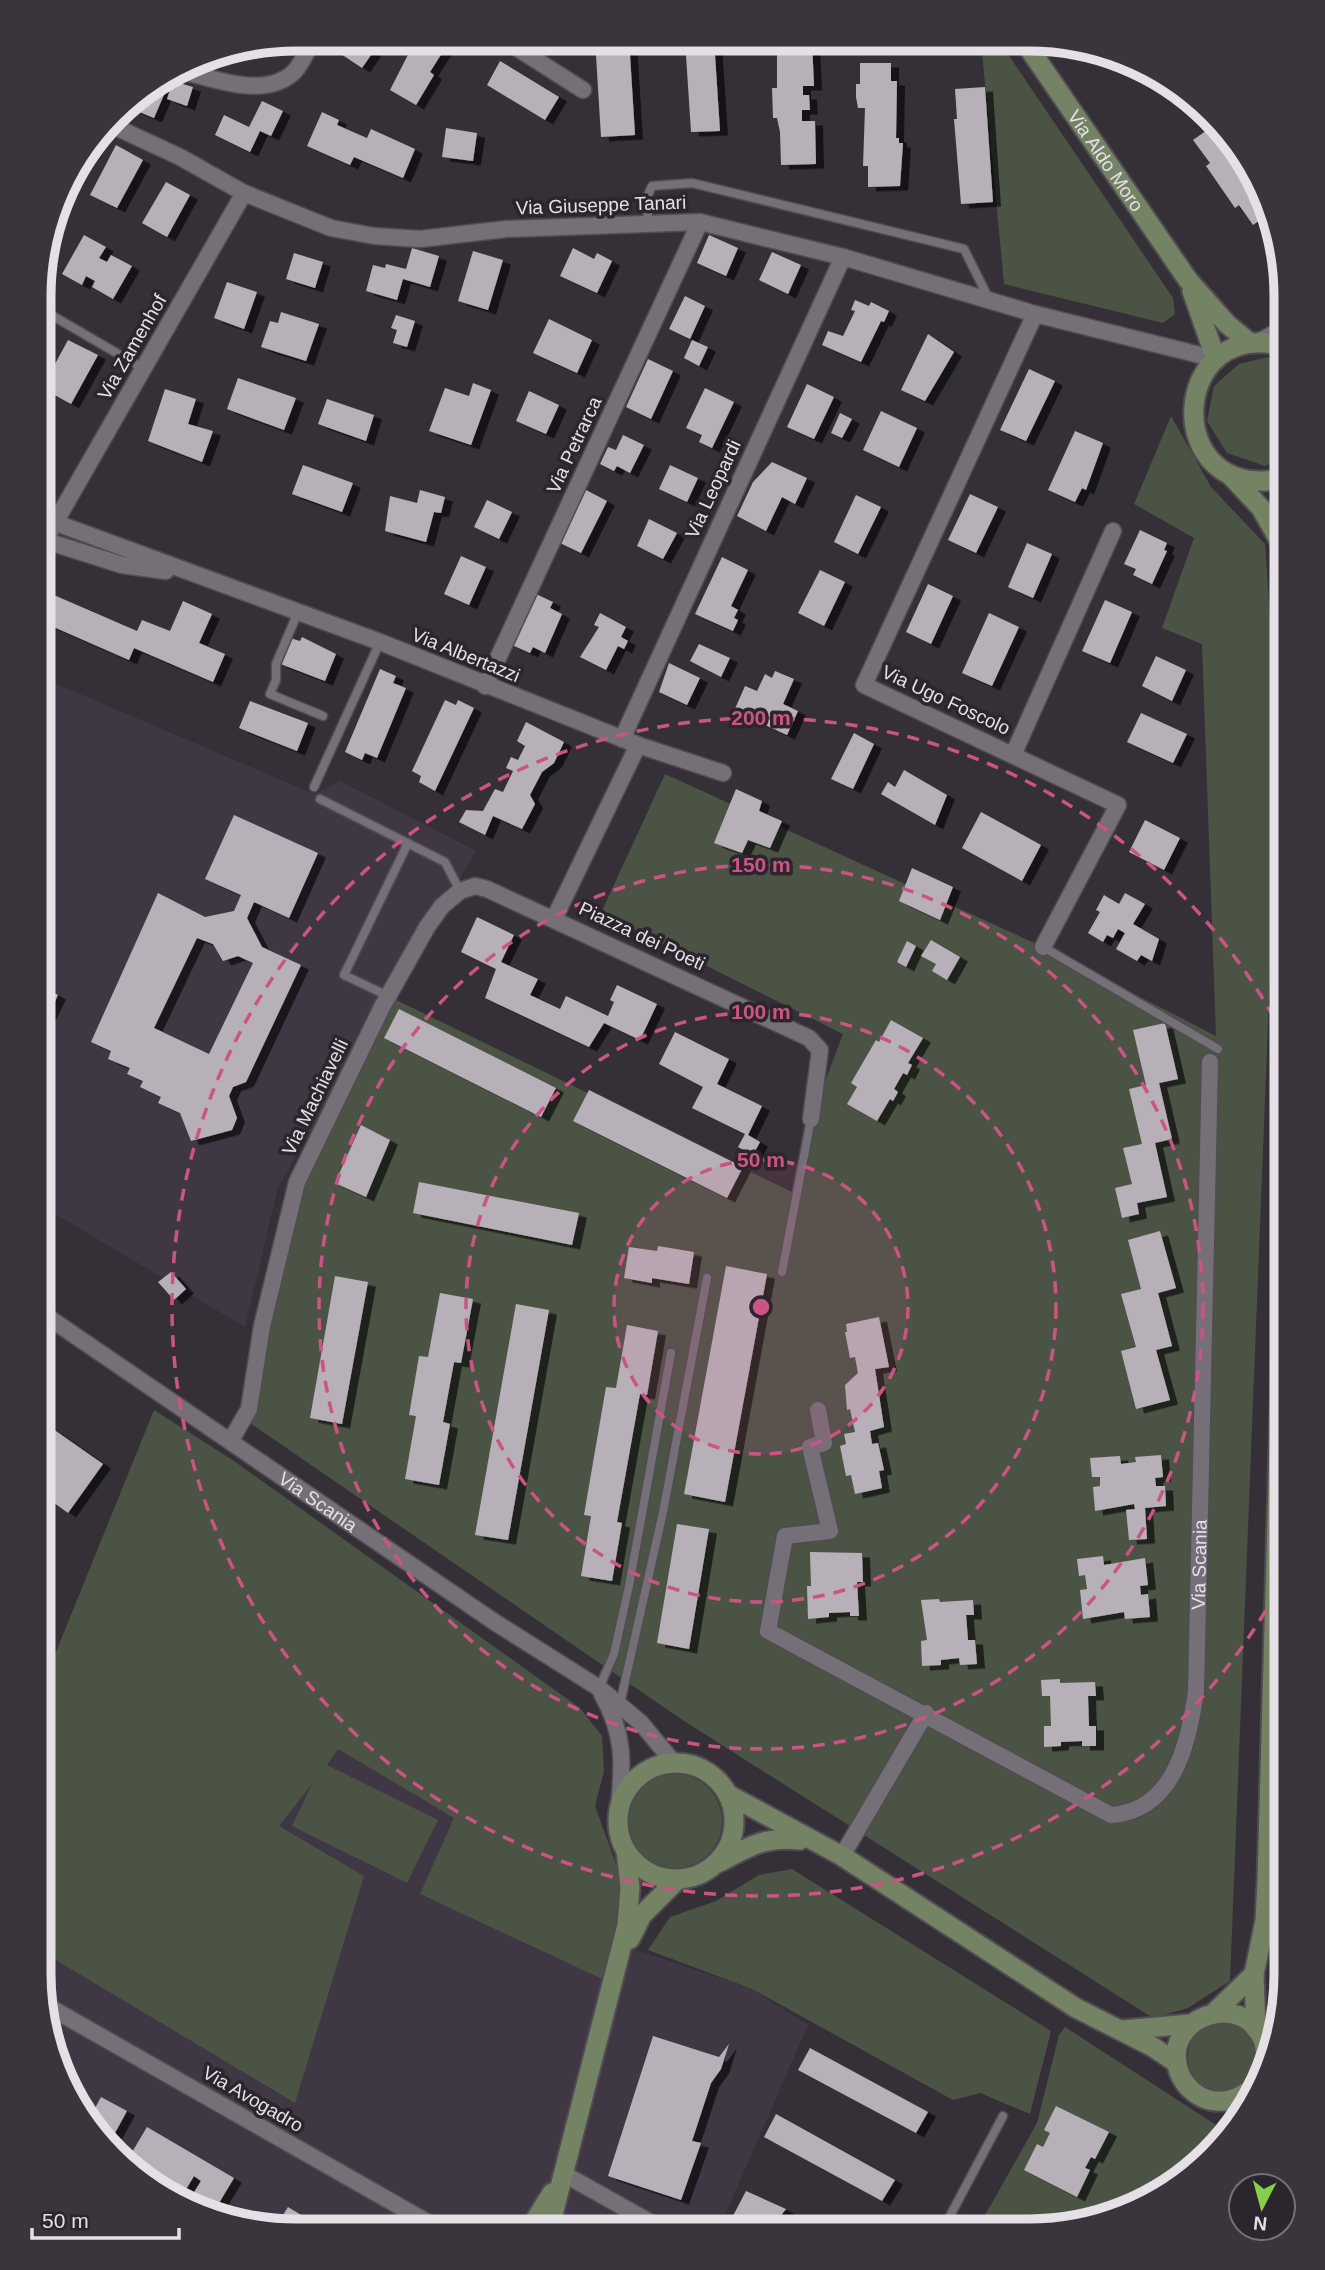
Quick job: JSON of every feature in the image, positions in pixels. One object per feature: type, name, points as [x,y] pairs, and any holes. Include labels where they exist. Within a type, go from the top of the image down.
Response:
[{"type":"main road","name":"Via Aldo Moro","points":[[1031,51],[1188,280],[1227,324],[1254,343]]},
{"type":"main road","name":"Via Aldo Moro","points":[[1188,280],[1210,366]]},
{"type":"main road","points":[[1274,346],[1254,343],[1232,349],[1210,366],[1194,396],[1192,421],[1205,453],[1231,475],[1274,529]]},
{"type":"main road","points":[[1231,475],[1249,481],[1274,481]]},
{"type":"main road","points":[[1263,2046],[1256,2029],[1254,1974],[1265,1921],[1274,1657]]},
{"type":"main road","points":[[552,2219],[627,1925],[630,1888],[626,1851],[621,1838],[619,1808],[627,1791],[639,1776],[656,1767],[674,1763],[691,1765],[706,1771],[719,1781],[729,1795],[734,1813],[734,1832],[727,1849],[716,1864]]},
{"type":"main road","points":[[729,1795],[842,1856],[1044,1989],[1153,2047],[1177,2063]]},
{"type":"main road","points":[[626,1851],[649,1872],[678,1879],[692,1877],[749,1846],[777,1837],[815,1842]]},
{"type":"main road","points":[[618,1965],[642,1915],[678,1879]]},
{"type":"main road","points":[[1117,2030],[1190,2024],[1215,2012],[1254,1974]]},
{"type":"main road","points":[[1215,2012],[1238,2016],[1256,2029]]},
{"type":"main road","points":[[1190,2024],[1181,2036],[1177,2063],[1180,2075],[1196,2094],[1219,2101],[1242,2096]]},
{"type":"main road","points":[[536,2219],[564,2174]]},
{"type":"street","points":[[194,73],[253,86],[276,84],[295,71],[306,51]]},
{"type":"street","points":[[522,51],[583,90]]},
{"type":"street","name":"Via Giuseppe Tanari","points":[[117,128],[180,157],[244,193],[331,228],[374,236],[420,239],[506,229],[700,222],[843,257],[1035,314],[1144,342],[1210,366]]},
{"type":"street","name":"Via Zamenhof","points":[[51,515],[144,369],[244,193]]},
{"type":"street","name":"Via Petrarca","points":[[485,687],[700,222]]},
{"type":"street","name":"Via Leopardi","points":[[622,739],[843,257]]},
{"type":"street","name":"Via Ugo Foscolo","points":[[1035,314],[864,685],[1118,805],[1043,947]]},
{"type":"street","points":[[1254,343],[1274,333]]},
{"type":"street","name":"Via Albertazzi","points":[[51,521],[380,642],[485,687],[638,745],[723,773]]},
{"type":"street","points":[[1013,755],[1112,531]]},
{"type":"street","name":"Via Albertazzi","points":[[51,543],[122,565],[194,574]]},
{"type":"street","name":"Piazza dei Poeti","points":[[638,745],[554,919],[809,1038],[820,1051],[811,1119]]},
{"type":"street","points":[[460,891],[475,886],[487,889],[554,919]]},
{"type":"street","name":"Via Machiavelli","points":[[231,1440],[249,1409],[262,1326],[297,1182],[388,996],[427,927],[442,906],[460,891]]},
{"type":"street","name":"Via Scania","points":[[818,1410],[824,1443],[810,1447],[830,1531],[785,1536],[768,1631],[926,1713],[1111,1815],[1139,1810],[1156,1797],[1181,1757],[1190,1732],[1196,1691],[1214,1056]]},
{"type":"street","name":"Via Scania","points":[[51,1319],[493,1621],[599,1688]]},
{"type":"street","points":[[599,1688],[617,1712],[641,1723],[674,1763]]},
{"type":"street","points":[[617,1712],[623,1758],[619,1808]]},
{"type":"street","points":[[842,1856],[926,1713]]},
{"type":"street","name":"Via Avogadro","points":[[53,2009],[422,2219]]},
{"type":"street","points":[[1219,2101],[1236,2104]]},
{"type":"street","points":[[564,2174],[643,2219]]},
{"type":"lane","points":[[648,224],[647,197],[652,186],[692,183],[964,249],[991,301]]},
{"type":"lane","points":[[51,315],[144,369]]},
{"type":"lane","points":[[298,612],[276,664],[276,680],[270,694],[323,716]]},
{"type":"lane","points":[[314,787],[380,642]]},
{"type":"lane","points":[[320,799],[445,862],[460,891]]},
{"type":"lane","points":[[388,996],[344,975],[408,843]]},
{"type":"lane","points":[[1043,947],[1214,1056]]},
{"type":"lane","points":[[782,1272],[811,1119]]},
{"type":"lane","points":[[617,1712],[663,1511],[707,1278]]},
{"type":"lane","points":[[599,1688],[614,1654],[622,1620],[671,1353]]},
{"type":"lane","points":[[948,2219],[1003,2116]]},
{"type":"shaded area","points":[[51,682],[314,794],[340,781],[476,851],[278,1187],[245,1327],[51,1211]]},
{"type":"shaded area","points":[[338,1749],[455,1818],[420,1895],[628,1947],[752,1989],[808,2025],[723,2219],[264,2217],[232,2211],[202,2201],[146,2169],[122,2148],[101,2124],[69,2068],[55,2022],[51,1957],[295,2103],[279,1826]]},
{"type":"green space","points":[[982,51],[1006,51],[1173,298],[1175,314],[1163,323],[1004,284]]},
{"type":"green space","points":[[1268,357],[1274,361],[1274,463],[1265,466],[1227,453],[1207,421],[1214,386],[1239,364]]},
{"type":"green space","points":[[1171,416],[1211,487],[1265,544],[1274,674],[1274,873],[1230,1981],[1188,2008],[1153,2018],[684,1721],[244,1419],[297,1182],[388,996],[794,1193],[811,1119],[843,1034],[601,913],[665,774],[1043,947],[1216,1036],[1202,644],[1162,628],[1194,538],[1134,504]]},
{"type":"green space","points":[[154,1410],[234,1461],[580,1708],[602,1736],[604,1771],[595,1806],[624,1886],[615,1985],[420,1894],[454,1818],[338,1749],[327,1765],[438,1820],[407,1883],[292,1826],[312,1784],[279,1826],[364,1876],[295,2103],[51,1957],[51,1664]]},
{"type":"green space","points":[[675,1774],[693,1778],[708,1788],[718,1803],[722,1821],[718,1839],[708,1854],[693,1864],[675,1868],[657,1864],[642,1854],[632,1839],[628,1821],[632,1803],[642,1788],[657,1778]]},
{"type":"green space","points":[[792,1869],[1051,2031],[1030,2114],[980,2093],[953,2100],[752,1989],[648,1950],[670,1917],[716,1901],[759,1875]]},
{"type":"green space","points":[[1216,2023],[1230,2023],[1242,2028],[1252,2038],[1257,2050],[1257,2062],[1252,2076],[1242,2086],[1230,2091],[1216,2091],[1204,2086],[1194,2076],[1189,2064],[1189,2050],[1194,2038],[1204,2028]]},
{"type":"green space","points":[[1065,2027],[1221,2128],[1179,2169],[1123,2201],[1077,2215],[983,2219],[1037,2123],[1059,2035]]},
{"type":"building","points":[[339,51],[374,51],[362,68]]},
{"type":"building","points":[[410,51],[443,51],[430,72],[434,75],[416,105],[390,90]]},
{"type":"building","points":[[596,51],[630,51],[635,135],[601,137]]},
{"type":"building","points":[[686,51],[715,51],[720,131],[691,132]]},
{"type":"building","points":[[777,51],[812,51],[814,86],[803,86],[803,95],[809,95],[810,110],[802,110],[802,121],[815,121],[816,164],[781,165],[780,132],[777,118],[773,118],[772,88],[777,88]]},
{"type":"building","points":[[500,61],[559,97],[545,120],[487,85]]},
{"type":"building","points":[[860,63],[891,63],[891,81],[897,81],[896,138],[899,138],[899,143],[903,143],[900,186],[868,187],[868,166],[863,166],[865,108],[858,108],[856,97],[856,84],[860,84]]},
{"type":"building","points":[[176,82],[193,87],[187,106],[167,99],[172,85]]},
{"type":"building","points":[[985,87],[993,202],[961,204],[954,119],[957,119],[955,89]]},
{"type":"building","points":[[164,89],[166,90],[154,118],[135,110]]},
{"type":"building","points":[[262,101],[283,111],[271,136],[260,131],[250,152],[215,135],[224,115],[249,127]]},
{"type":"building","points":[[322,112],[339,120],[337,125],[367,138],[371,129],[415,149],[403,178],[354,157],[350,165],[307,146]]},
{"type":"building","points":[[446,128],[477,133],[473,161],[442,157]]},
{"type":"building","points":[[1209,129],[1224,146],[1256,202],[1262,219],[1253,225],[1239,205],[1235,208],[1206,166],[1210,163],[1193,140]]},
{"type":"building","points":[[116,145],[143,160],[117,208],[90,195]]},
{"type":"building","points":[[166,182],[190,195],[167,237],[142,223]]},
{"type":"building","points":[[84,235],[106,247],[99,258],[107,262],[111,255],[132,266],[113,299],[92,287],[95,281],[86,276],[82,285],[62,274]]},
{"type":"building","points":[[709,235],[738,248],[726,276],[697,263]]},
{"type":"building","points":[[412,248],[439,256],[430,287],[403,279],[397,300],[366,291],[373,265],[385,268],[386,264],[406,269]]},
{"type":"building","points":[[573,248],[594,259],[597,253],[612,261],[597,293],[560,276]]},
{"type":"building","points":[[473,251],[503,260],[488,310],[458,301]]},
{"type":"building","points":[[772,252],[801,265],[788,294],[759,280]]},
{"type":"building","points":[[294,253],[323,262],[315,288],[286,279]]},
{"type":"building","points":[[227,282],[257,292],[244,329],[214,318]]},
{"type":"building","points":[[685,296],[705,306],[690,339],[669,329]]},
{"type":"building","points":[[855,300],[869,306],[871,302],[889,311],[884,322],[881,321],[861,362],[822,345],[828,331],[843,336],[855,311],[851,310]]},
{"type":"building","points":[[281,312],[319,324],[306,361],[261,347],[270,321],[278,323]]},
{"type":"building","points":[[396,315],[415,321],[407,347],[393,343],[397,330],[391,328]]},
{"type":"building","points":[[549,319],[592,340],[577,373],[533,353]]},
{"type":"building","points":[[928,334],[954,352],[925,401],[901,390]]},
{"type":"building","points":[[68,340],[98,355],[71,404],[51,393],[51,371]]},
{"type":"building","points":[[692,340],[708,347],[699,366],[684,358]]},
{"type":"building","points":[[648,359],[673,371],[651,419],[626,407]]},
{"type":"building","points":[[1029,369],[1055,381],[1026,441],[1000,430]]},
{"type":"building","points":[[238,378],[296,398],[284,430],[227,409]]},
{"type":"building","points":[[473,383],[491,390],[471,445],[429,431],[445,388],[469,396]]},
{"type":"building","points":[[807,384],[834,397],[814,439],[787,427]]},
{"type":"building","points":[[705,388],[734,402],[712,448],[699,442],[702,435],[686,428]]},
{"type":"building","points":[[165,389],[196,399],[188,424],[213,431],[202,462],[148,441]]},
{"type":"building","points":[[529,391],[559,405],[546,434],[516,421]]},
{"type":"building","points":[[327,399],[374,415],[366,441],[318,424]]},
{"type":"building","points":[[881,411],[917,428],[899,467],[863,450]]},
{"type":"building","points":[[840,413],[852,419],[842,438],[831,433]]},
{"type":"building","points":[[1075,431],[1103,443],[1086,490],[1082,488],[1075,502],[1048,490]]},
{"type":"building","points":[[623,435],[644,445],[630,473],[617,466],[614,471],[600,464],[608,447],[616,450]]},
{"type":"building","points":[[772,462],[807,478],[795,504],[782,497],[766,531],[737,516],[753,482]]},
{"type":"building","points":[[303,465],[353,483],[342,512],[292,494]]},
{"type":"building","points":[[670,465],[698,478],[687,502],[659,489]]},
{"type":"building","points":[[420,490],[445,497],[441,513],[434,512],[426,542],[385,531],[390,496],[417,503]]},
{"type":"building","points":[[586,490],[607,501],[581,553],[560,543]]},
{"type":"building","points":[[970,494],[998,507],[976,553],[948,540]]},
{"type":"building","points":[[856,495],[881,507],[858,554],[834,542]]},
{"type":"building","points":[[487,500],[512,512],[499,539],[474,527]]},
{"type":"building","points":[[649,519],[677,533],[663,559],[637,546]]},
{"type":"building","points":[[1140,530],[1167,543],[1164,550],[1167,551],[1152,584],[1133,575],[1136,569],[1124,564]]},
{"type":"building","points":[[1027,543],[1052,554],[1033,598],[1008,587]]},
{"type":"building","points":[[461,556],[486,567],[469,605],[444,594]]},
{"type":"building","points":[[722,557],[748,570],[731,606],[738,610],[734,618],[738,620],[733,631],[695,614]]},
{"type":"building","points":[[820,570],[845,582],[824,626],[798,613]]},
{"type":"building","points":[[928,584],[953,596],[931,644],[906,632]]},
{"type":"building","points":[[51,594],[137,631],[142,620],[170,631],[183,601],[212,614],[199,643],[225,654],[213,682],[134,648],[129,660],[51,626]]},
{"type":"building","points":[[536,594],[553,602],[550,608],[562,614],[545,653],[533,647],[530,653],[512,645]]},
{"type":"building","points":[[1105,600],[1132,612],[1110,663],[1082,651]]},
{"type":"building","points":[[600,613],[626,627],[621,637],[628,641],[624,649],[618,646],[606,670],[580,657],[599,627],[594,625]]},
{"type":"building","points":[[989,613],[1019,627],[992,686],[962,673]]},
{"type":"building","points":[[287,637],[300,641],[302,637],[336,654],[325,681],[278,663]]},
{"type":"building","points":[[699,644],[730,658],[721,677],[690,661]]},
{"type":"building","points":[[1156,656],[1186,670],[1172,701],[1142,686]]},
{"type":"building","points":[[669,663],[700,678],[687,705],[659,692]]},
{"type":"building","points":[[380,669],[396,676],[393,683],[406,688],[377,758],[365,753],[362,760],[345,752]]},
{"type":"building","points":[[775,671],[794,679],[783,704],[798,711],[787,735],[734,711],[745,686],[757,691],[765,674],[772,678]]},
{"type":"building","points":[[445,700],[456,705],[458,700],[474,708],[435,791],[419,782],[421,776],[412,771]]},
{"type":"building","points":[[250,701],[308,723],[297,751],[239,728]]},
{"type":"building","points":[[1141,713],[1187,734],[1173,763],[1127,742]]},
{"type":"building","points":[[526,722],[564,742],[554,763],[542,772],[530,795],[535,804],[522,829],[493,816],[485,835],[459,822],[466,810],[483,811],[495,789],[503,792],[513,771],[506,768],[511,757],[518,760],[525,746],[517,741]]},
{"type":"building","points":[[854,733],[874,744],[853,789],[831,779]]},
{"type":"building","points":[[904,770],[947,795],[935,825],[881,794],[888,782],[895,787]]},
{"type":"building","points":[[736,789],[762,801],[759,811],[782,821],[770,848],[748,840],[742,853],[714,843]]},
{"type":"building","points":[[981,812],[1041,845],[1022,881],[962,848]]},
{"type":"building","points":[[234,815],[318,853],[289,918],[254,902],[247,918],[262,947],[301,965],[246,1082],[233,1087],[229,1096],[237,1118],[232,1130],[191,1141],[180,1113],[158,1103],[161,1097],[140,1087],[143,1081],[127,1074],[130,1068],[108,1059],[111,1051],[91,1042],[158,893],[205,917],[234,911],[241,895],[205,879]],"holes":[[[197,938],[213,944],[223,961],[238,956],[253,963],[209,1054],[154,1028]]]},
{"type":"building","points":[[1145,820],[1180,838],[1164,870],[1129,852]]},
{"type":"building","points":[[912,868],[953,887],[940,920],[899,901]]},
{"type":"building","points":[[1125,893],[1145,904],[1133,924],[1159,939],[1152,961],[1141,955],[1137,961],[1116,949],[1125,933],[1118,929],[1113,938],[1107,935],[1103,942],[1088,933],[1100,912],[1096,910],[1104,895],[1119,904]]},
{"type":"building","points":[[477,917],[514,935],[501,962],[538,979],[530,995],[560,1009],[566,996],[608,1016],[614,1002],[610,1000],[617,985],[657,1004],[640,1040],[604,1023],[589,1047],[485,998],[496,969],[461,952]]},
{"type":"building","points":[[931,940],[960,957],[947,980],[932,971],[936,964],[921,956]]},
{"type":"building","points":[[907,941],[916,946],[906,967],[897,962]]},
{"type":"building","points":[[51,991],[58,995],[51,1010]]},
{"type":"building","points":[[399,1009],[556,1088],[541,1117],[384,1038]]},
{"type":"building","points":[[891,1020],[923,1038],[908,1063],[912,1065],[907,1075],[903,1073],[894,1089],[898,1092],[893,1101],[890,1099],[877,1121],[847,1104],[857,1087],[851,1083]]},
{"type":"building","points":[[1165,1023],[1178,1079],[1159,1083],[1172,1139],[1155,1143],[1167,1197],[1137,1203],[1139,1214],[1122,1218],[1115,1188],[1132,1184],[1123,1148],[1142,1144],[1129,1089],[1146,1085],[1133,1030]]},
{"type":"building","points":[[675,1032],[729,1059],[717,1084],[762,1106],[748,1135],[760,1142],[753,1155],[738,1147],[745,1134],[692,1108],[703,1087],[659,1064]]},
{"type":"building","points":[[589,1090],[743,1167],[727,1198],[573,1121]]},
{"type":"building","points":[[361,1125],[390,1140],[366,1197],[335,1183]]},
{"type":"building","points":[[419,1182],[579,1213],[572,1245],[413,1213]]},
{"type":"building","points":[[1160,1231],[1176,1288],[1158,1293],[1172,1346],[1156,1350],[1170,1400],[1136,1409],[1121,1351],[1136,1347],[1121,1294],[1141,1289],[1128,1240]]},
{"type":"building","points":[[658,1246],[694,1252],[689,1284],[652,1278],[652,1283],[624,1278],[629,1247],[657,1251]]},
{"type":"building","points":[[726,1266],[767,1274],[725,1502],[684,1494]]},
{"type":"building","points":[[171,1272],[186,1289],[174,1300],[158,1282]]},
{"type":"building","points":[[335,1276],[368,1282],[342,1424],[310,1418]]},
{"type":"building","points":[[440,1293],[473,1299],[461,1363],[454,1362],[443,1422],[450,1424],[439,1485],[405,1479],[416,1416],[409,1415],[419,1356],[428,1357]]},
{"type":"building","points":[[516,1304],[549,1310],[508,1540],[475,1535]]},
{"type":"building","points":[[879,1317],[889,1367],[875,1369],[884,1427],[870,1431],[872,1444],[878,1443],[884,1470],[879,1471],[882,1488],[855,1494],[851,1475],[846,1476],[840,1446],[846,1444],[844,1434],[855,1432],[850,1409],[847,1410],[845,1385],[858,1373],[855,1357],[850,1358],[846,1324]]},
{"type":"building","points":[[627,1325],[658,1331],[647,1395],[640,1394],[617,1522],[622,1523],[612,1581],[581,1576],[591,1516],[584,1515],[606,1387],[616,1388]]},
{"type":"building","points":[[53,1429],[103,1464],[68,1513],[51,1501]]},
{"type":"building","points":[[1161,1455],[1163,1477],[1155,1478],[1156,1486],[1165,1486],[1166,1506],[1145,1508],[1147,1539],[1129,1540],[1126,1510],[1135,1509],[1134,1504],[1095,1511],[1093,1487],[1100,1486],[1100,1477],[1092,1477],[1090,1458],[1120,1456],[1121,1464],[1136,1462],[1135,1457]]},
{"type":"building","points":[[677,1524],[709,1529],[689,1649],[657,1643]]},
{"type":"building","points":[[810,1552],[862,1553],[863,1582],[857,1582],[859,1616],[850,1616],[850,1612],[829,1613],[829,1617],[808,1619]]},
{"type":"building","points":[[1103,1556],[1104,1565],[1145,1558],[1148,1585],[1140,1586],[1141,1595],[1148,1594],[1150,1617],[1125,1619],[1124,1612],[1083,1619],[1080,1590],[1087,1589],[1085,1575],[1079,1576],[1077,1559]]},
{"type":"building","points":[[939,1599],[940,1602],[973,1600],[974,1615],[966,1615],[968,1640],[975,1640],[977,1664],[960,1665],[959,1658],[941,1660],[941,1665],[922,1666],[921,1641],[927,1640],[921,1600]]},
{"type":"building","points":[[1060,1679],[1060,1683],[1095,1682],[1096,1696],[1088,1696],[1089,1726],[1096,1726],[1096,1746],[1082,1746],[1082,1741],[1061,1742],[1061,1746],[1044,1747],[1044,1726],[1051,1726],[1050,1696],[1042,1696],[1041,1680]]},
{"type":"building","points":[[653,2036],[719,2057],[729,2044],[721,2069],[711,2083],[692,2141],[701,2143],[681,2200],[608,2176]]},
{"type":"building","points":[[810,2048],[928,2112],[916,2133],[798,2070]]},
{"type":"building","points":[[101,2097],[127,2111],[113,2137],[93,2112]]},
{"type":"building","points":[[1056,2106],[1109,2132],[1095,2159],[1091,2157],[1085,2168],[1090,2170],[1077,2197],[1024,2170],[1037,2144],[1043,2147],[1050,2133],[1044,2130]]},
{"type":"building","points":[[776,2114],[895,2180],[882,2201],[764,2137]]},
{"type":"building","points":[[147,2127],[234,2178],[217,2206],[193,2194],[201,2181],[194,2176],[184,2192],[146,2169],[130,2155]]},
{"type":"building","points":[[746,2191],[786,2209],[778,2219],[731,2219]]},
{"type":"building","points":[[288,2207],[308,2219],[295,2219],[281,2218]]}]
